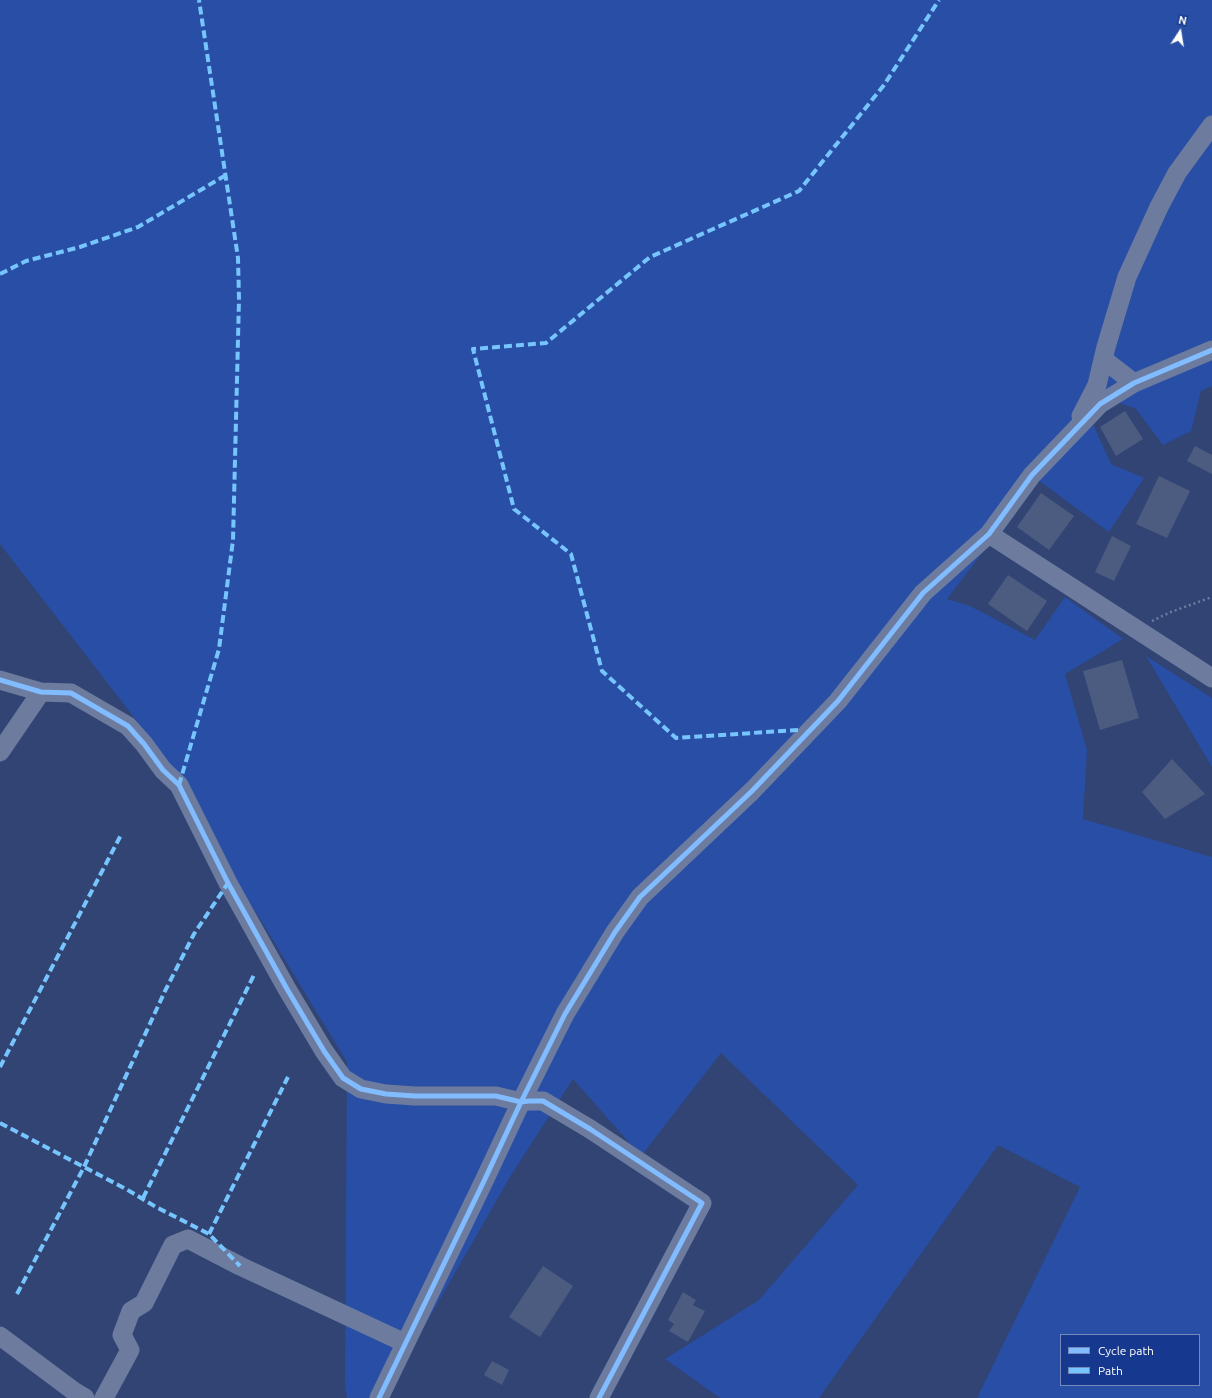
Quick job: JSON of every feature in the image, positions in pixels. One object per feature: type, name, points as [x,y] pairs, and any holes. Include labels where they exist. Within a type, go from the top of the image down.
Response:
[{"type":"street","points":[[1072,433],[1097,385],[1127,277],[1159,207],[1177,173],[1212,125]]},
{"type":"street","points":[[379,1398],[484,1181],[520,1102],[565,1014],[615,932],[640,897],[752,792],[838,701],[923,593],[989,534],[1032,475],[1100,404],[1134,383],[1212,350]]},
{"type":"street","points":[[1103,359],[1134,383]]},
{"type":"street","points":[[989,534],[1212,678]]},
{"type":"street","points":[[0,680],[41,692],[71,694],[128,726],[144,744],[164,770],[179,785],[228,883],[283,983],[342,1078],[361,1089],[386,1094],[415,1096],[496,1096],[520,1102],[544,1101],[590,1129],[702,1203],[599,1398]]},
{"type":"street","points":[[0,752],[41,692]]},
{"type":"street","points":[[104,1398],[130,1350],[122,1335],[131,1311],[144,1302],[173,1245],[188,1240],[405,1343]]},
{"type":"street","points":[[0,1336],[85,1398]]},
{"type":"path","points":[[1136,629],[1171,612],[1212,597]]},
{"type":"shaded area","points":[[0,0],[1212,0],[1212,386],[1201,391],[1191,431],[1163,445],[1136,409],[1115,401],[1093,424],[1111,464],[1144,478],[1109,532],[1038,480],[947,599],[970,606],[1035,640],[1065,597],[1123,639],[1065,674],[1087,750],[1083,819],[1212,857],[1212,1398],[977,1398],[1080,1187],[998,1145],[819,1398],[720,1398],[665,1359],[759,1300],[858,1185],[721,1053],[641,1156],[573,1079],[513,1172],[383,1398],[347,1398],[345,1387],[347,1062],[150,738],[0,544]]},
{"type":"shaded area","points":[[1146,656],[1212,698],[1212,767]]},
{"type":"building","points":[[1125,411],[1143,439],[1116,456],[1100,427]]},
{"type":"building","points":[[1195,446],[1212,455],[1212,474],[1187,461]]},
{"type":"building","points":[[1159,476],[1190,491],[1167,538],[1136,524]]},
{"type":"building","points":[[1041,493],[1074,516],[1049,550],[1017,527]]},
{"type":"building","points":[[1112,536],[1131,546],[1114,581],[1095,572]]},
{"type":"building","points":[[1008,575],[1047,601],[1027,631],[988,604]]},
{"type":"building","points":[[1122,660],[1139,718],[1100,730],[1083,671]]},
{"type":"building","points":[[1172,759],[1205,794],[1165,819],[1142,792]]},
{"type":"building","points":[[543,1266],[573,1286],[540,1337],[509,1317]]},
{"type":"building","points":[[683,1292],[696,1300],[693,1305],[705,1311],[688,1342],[669,1331],[674,1324],[668,1320]]},
{"type":"building","points":[[492,1361],[509,1370],[502,1385],[484,1375]]},
{"type":"marked path","points":[[179,785],[219,649],[233,540],[239,299],[238,258],[199,0]]},
{"type":"marked path","points":[[798,730],[676,738],[602,671],[571,554],[514,509],[473,349],[546,343],[650,257],[799,191],[884,85],[939,0]]},
{"type":"marked path","points":[[0,274],[26,261],[80,247],[138,227],[226,175]]},
{"type":"marked path","points":[[0,1067],[122,833]]},
{"type":"marked path","points":[[17,1294],[84,1167],[165,991],[194,934],[228,883]]},
{"type":"marked path","points":[[143,1198],[254,975]]},
{"type":"marked path","points":[[209,1234],[288,1077]]},
{"type":"marked path","points":[[0,1123],[209,1234],[240,1266]]},
{"type":"cycle path","points":[[379,1398],[521,1102],[565,1014],[615,932],[640,897],[752,791],[838,701],[923,593],[989,534],[1032,475],[1100,404],[1134,383],[1212,350]]},
{"type":"cycle path","points":[[0,680],[41,692],[71,693],[128,726],[144,744],[163,770],[179,785],[228,883],[287,989],[324,1051],[343,1078],[361,1089],[386,1094],[415,1096],[496,1096],[521,1102],[543,1101],[590,1129],[702,1203],[599,1398]]}]
